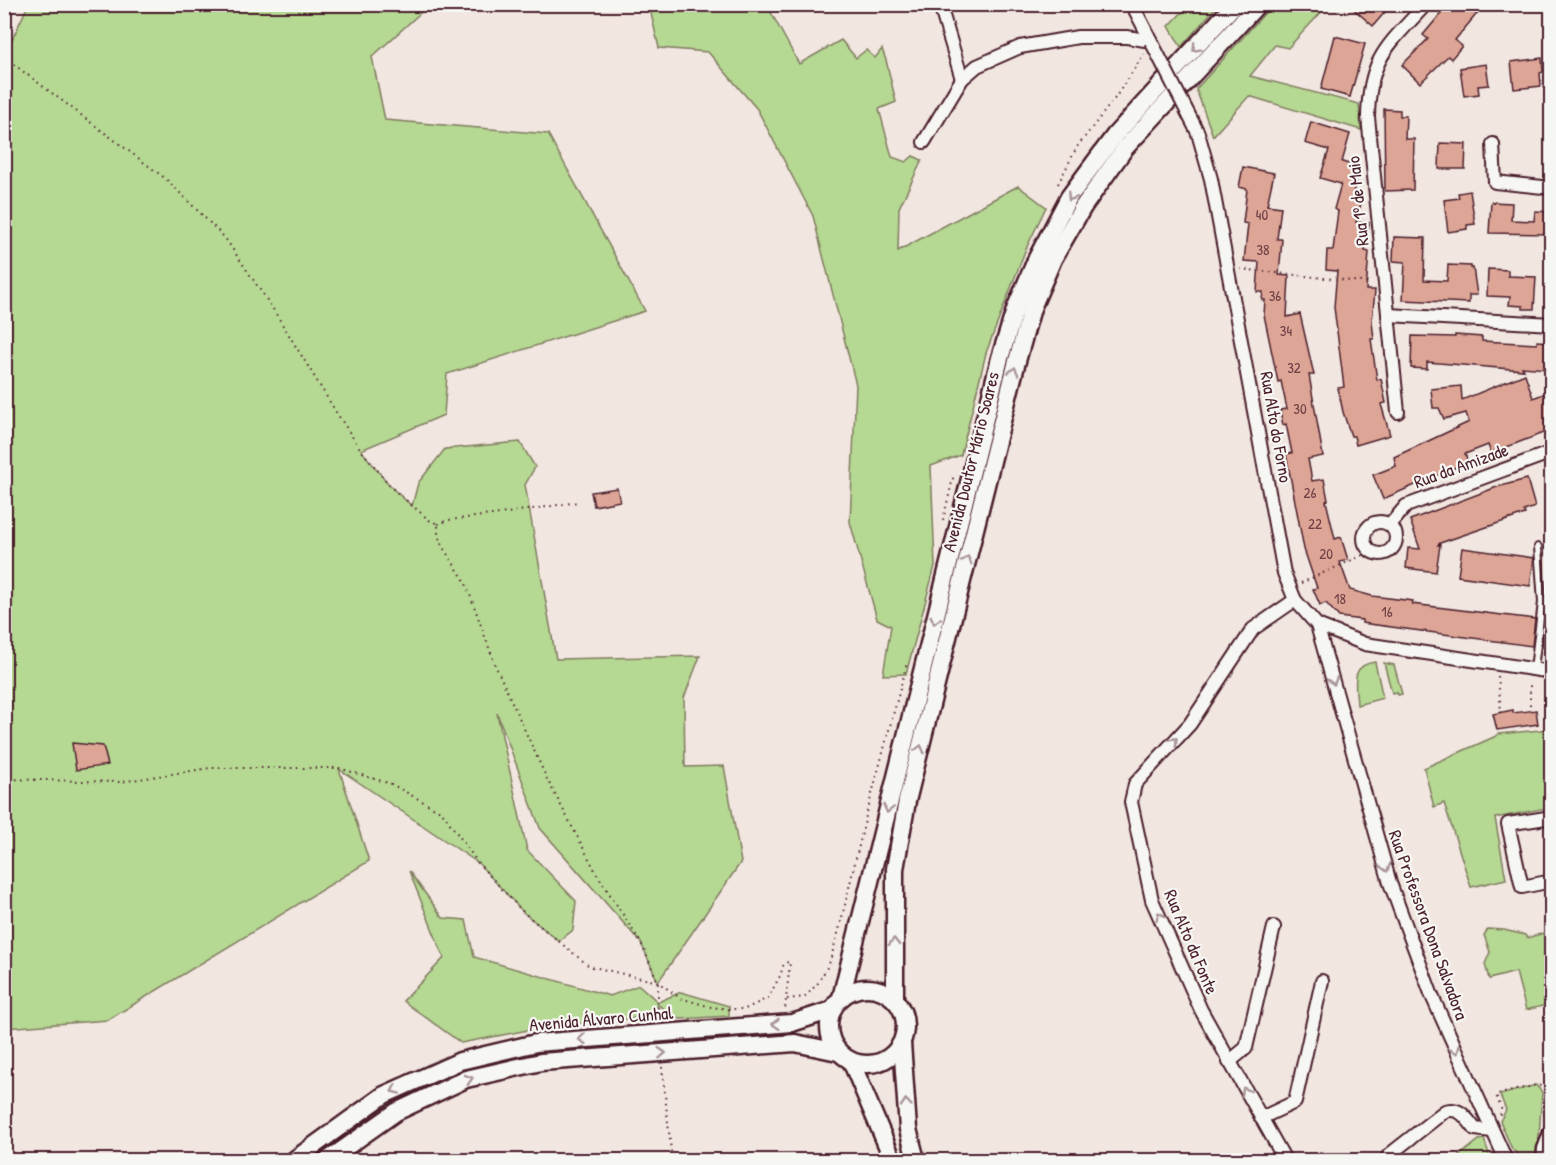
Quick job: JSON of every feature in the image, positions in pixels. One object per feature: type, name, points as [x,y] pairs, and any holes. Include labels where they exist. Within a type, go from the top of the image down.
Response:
[{"type":"main road","name":"Avenida Doutor Mário Soares","points":[[837,1004],[997,370],[1016,307],[1037,258],[1069,197],[1115,135],[1235,4]]},
{"type":"main road","name":"Avenida Doutor Mário Soares","points":[[896,1000],[895,869],[907,801],[1032,308],[1053,260],[1073,224],[1125,148],[1258,4]]},
{"type":"main road","points":[[893,1161],[844,1057],[831,1039],[829,1024],[837,1004],[854,990],[869,988],[883,991],[896,1000],[903,1013],[905,1028],[902,1043],[908,1129],[916,1161]]},
{"type":"main road","name":"Avenida Álvaro Cunhal","points":[[294,1161],[384,1095],[460,1061],[536,1043],[792,1023],[837,1004]]},
{"type":"main road","name":"Avenida Álvaro Cunhal","points":[[328,1161],[396,1112],[466,1079],[541,1062],[795,1043],[844,1057]]},
{"type":"main road","points":[[844,1057],[865,1065],[880,1062],[893,1055],[902,1043]]},
{"type":"main road","points":[[1545,1161],[1551,1133]]},
{"type":"street","name":"Rua Alto do Forno","points":[[1132,4],[1198,133],[1211,179],[1284,573],[1293,594],[1317,625],[1365,644],[1551,672]]},
{"type":"street","name":"Rua 1º de Maio","points":[[1398,412],[1368,117],[1369,92],[1373,72],[1385,48],[1426,4]]},
{"type":"street","points":[[941,9],[962,79]]},
{"type":"street","points":[[924,142],[962,79],[977,66],[1020,47],[1078,37],[1127,37],[1151,41]]},
{"type":"street","points":[[1493,144],[1495,182],[1551,188]]},
{"type":"street","points":[[1388,315],[1551,324]]},
{"type":"street","name":"Rua da Amizade","points":[[1372,551],[1364,539],[1370,525],[1380,521],[1390,525],[1406,506],[1551,452]]},
{"type":"street","points":[[1372,551],[1388,552],[1395,544],[1396,534],[1390,525]]},
{"type":"street","name":"Rua Alto da Fonte","points":[[1285,1161],[1201,1010],[1152,900],[1131,802],[1135,784],[1190,724],[1253,628],[1293,594]]},
{"type":"street","name":"Rua Professora Dona Salvadora","points":[[1317,625],[1390,883],[1432,996],[1506,1161]]},
{"type":"street","points":[[1551,817],[1508,824],[1522,887],[1551,881]]},
{"type":"street","points":[[1229,1062],[1246,1048],[1274,927]]},
{"type":"street","points":[[1261,1118],[1295,1102],[1322,981]]},
{"type":"street","points":[[1386,1161],[1389,1155],[1445,1111],[1451,1109],[1460,1112],[1475,1129],[1492,1131]]},
{"type":"lane","points":[[1532,670],[1542,602],[1538,547]]},
{"type":"path","points":[[4,57],[166,179],[225,238],[273,309],[361,450],[392,488],[429,520],[438,524],[448,520],[578,502]]},
{"type":"path","points":[[1228,267],[1385,285]]},
{"type":"path","points":[[438,524],[438,535],[442,546],[465,581],[496,667],[547,779],[597,874],[641,943],[658,982],[658,1021]]},
{"type":"path","points":[[1293,594],[1372,551]]},
{"type":"path","points":[[1497,664],[1501,712]]},
{"type":"path","points":[[1530,711],[1532,670]]},
{"type":"path","points":[[4,779],[120,782],[210,768],[339,768],[390,784],[442,812],[478,863],[524,913],[589,966],[658,982],[680,998],[711,1007],[745,1009],[768,998],[784,963],[790,962],[783,1018]]},
{"type":"path","points":[[662,1068],[672,1161]]},
{"type":"path","points":[[1496,1095],[1536,1085],[1551,1088]]},
{"type":"green space","points":[[1190,4],[1218,5],[1181,47],[1169,26]]},
{"type":"green space","points":[[1273,4],[1328,5],[1288,48],[1275,45],[1250,76],[1359,104],[1361,130],[1249,96],[1213,136],[1196,89]]},
{"type":"green space","points":[[28,5],[429,5],[372,57],[385,120],[548,134],[645,311],[447,374],[444,415],[361,450],[392,488],[412,506],[418,483],[445,449],[520,442],[535,467],[525,485],[556,659],[700,656],[684,698],[685,767],[724,766],[741,862],[658,982],[641,943],[540,828],[497,713],[527,850],[576,901],[573,930],[559,941],[524,913],[478,863],[339,769],[369,861],[108,1020],[5,1028],[4,57]]},
{"type":"green space","points":[[649,5],[767,5],[799,64],[841,40],[856,58],[866,50],[875,58],[882,49],[896,102],[879,109],[892,157],[906,162],[913,156],[922,160],[899,208],[898,251],[1018,186],[1046,207],[1025,251],[986,353],[961,455],[931,466],[935,566],[906,674],[883,675],[891,626],[877,619],[850,522],[856,385],[813,216],[757,109],[708,52],[659,48]]},
{"type":"green space","points":[[1375,662],[1383,698],[1357,705],[1355,683],[1358,672],[1361,667]]},
{"type":"green space","points":[[1384,663],[1394,665],[1402,694],[1392,693]]},
{"type":"green space","points":[[1551,729],[1551,807],[1495,818],[1506,879],[1471,887],[1444,803],[1434,807],[1424,768],[1498,734]]},
{"type":"green space","points":[[409,871],[443,918],[466,920],[474,957],[610,996],[639,985],[658,1002],[681,992],[729,1006],[729,1016],[680,1019],[658,1005],[649,1017],[549,1026],[461,1043],[403,1001],[444,958]]},
{"type":"green space","points":[[1488,929],[1504,930],[1525,935],[1527,938],[1551,931],[1551,1004],[1526,1010],[1516,972],[1489,979],[1485,964],[1490,952],[1484,935]]},
{"type":"green space","points":[[1536,1085],[1542,1092],[1538,1150],[1532,1160],[1524,1160],[1512,1149],[1500,1121],[1506,1110],[1500,1095]]},
{"type":"green space","points":[[1484,1139],[1491,1160],[1454,1160],[1479,1140]]},
{"type":"building","points":[[1348,4],[1392,4],[1373,26]]},
{"type":"building","points":[[1449,4],[1485,4],[1455,40],[1462,46],[1451,59],[1448,56],[1420,83],[1402,65],[1428,39],[1423,35]]},
{"type":"building","points":[[1335,36],[1365,44],[1350,97],[1321,89]]},
{"type":"building","points":[[1542,58],[1541,86],[1514,89],[1511,62]]},
{"type":"building","points":[[1486,64],[1489,85],[1478,86],[1479,94],[1464,96],[1460,68]]},
{"type":"building","points":[[1384,109],[1400,110],[1400,116],[1406,116],[1405,139],[1414,139],[1413,190],[1385,191]]},
{"type":"building","points":[[1311,122],[1350,134],[1342,162],[1360,167],[1353,193],[1363,196],[1356,222],[1369,223],[1365,251],[1369,252],[1366,290],[1375,290],[1372,322],[1374,339],[1371,339],[1377,380],[1381,379],[1386,403],[1381,404],[1390,435],[1356,445],[1343,412],[1338,388],[1344,387],[1334,307],[1337,271],[1326,270],[1327,250],[1333,250],[1338,211],[1334,209],[1341,184],[1320,178],[1329,150],[1305,143]]},
{"type":"building","points":[[1440,143],[1466,144],[1465,169],[1439,169]]},
{"type":"building","points":[[1243,167],[1274,173],[1267,205],[1281,207],[1277,239],[1282,239],[1279,275],[1289,276],[1287,317],[1300,314],[1314,375],[1309,375],[1323,456],[1308,459],[1312,481],[1324,479],[1328,500],[1326,501],[1335,539],[1341,537],[1348,560],[1340,562],[1350,590],[1372,596],[1413,601],[1412,604],[1535,619],[1532,646],[1362,623],[1362,620],[1339,617],[1326,603],[1320,605],[1313,589],[1317,588],[1304,549],[1286,454],[1292,453],[1286,424],[1283,425],[1280,410],[1287,409],[1281,381],[1278,382],[1264,315],[1263,292],[1257,292],[1259,262],[1244,261],[1248,224],[1243,223],[1247,189],[1239,187]]},
{"type":"building","points":[[1470,191],[1475,224],[1467,225],[1467,229],[1448,232],[1444,200],[1459,198],[1458,193]]},
{"type":"building","points":[[1491,202],[1512,203],[1511,220],[1534,221],[1535,211],[1551,212],[1551,234],[1489,233]]},
{"type":"building","points":[[1394,237],[1425,238],[1424,280],[1447,281],[1448,265],[1471,266],[1477,295],[1469,295],[1469,303],[1403,300],[1405,262],[1393,261]]},
{"type":"building","points":[[1488,269],[1508,270],[1508,276],[1536,277],[1534,309],[1509,305],[1510,297],[1487,296]]},
{"type":"building","points":[[1455,335],[1482,337],[1482,341],[1537,344],[1537,341],[1551,342],[1551,365],[1548,365],[1548,369],[1522,367],[1524,370],[1427,362],[1427,369],[1411,368],[1412,336],[1455,337]]},
{"type":"building","points":[[1525,374],[1533,398],[1551,391],[1551,430],[1491,453],[1488,445],[1465,454],[1468,462],[1383,499],[1373,475],[1396,466],[1394,457],[1469,422],[1466,413],[1444,419],[1439,408],[1433,408],[1431,389],[1461,386],[1462,400]]},
{"type":"building","points":[[1527,479],[1535,507],[1524,511],[1525,514],[1440,543],[1436,572],[1406,568],[1408,548],[1420,549],[1410,520],[1497,487]]},
{"type":"building","points":[[617,488],[620,501],[594,506],[591,492]]},
{"type":"building","points":[[1462,548],[1534,558],[1530,586],[1458,576]]},
{"type":"building","points":[[1545,620],[1551,621],[1551,648],[1542,647]]},
{"type":"building","points":[[1513,710],[1513,713],[1536,710],[1538,724],[1497,730],[1493,714]]},
{"type":"building","points":[[72,743],[103,746],[108,765],[76,770]]}]
